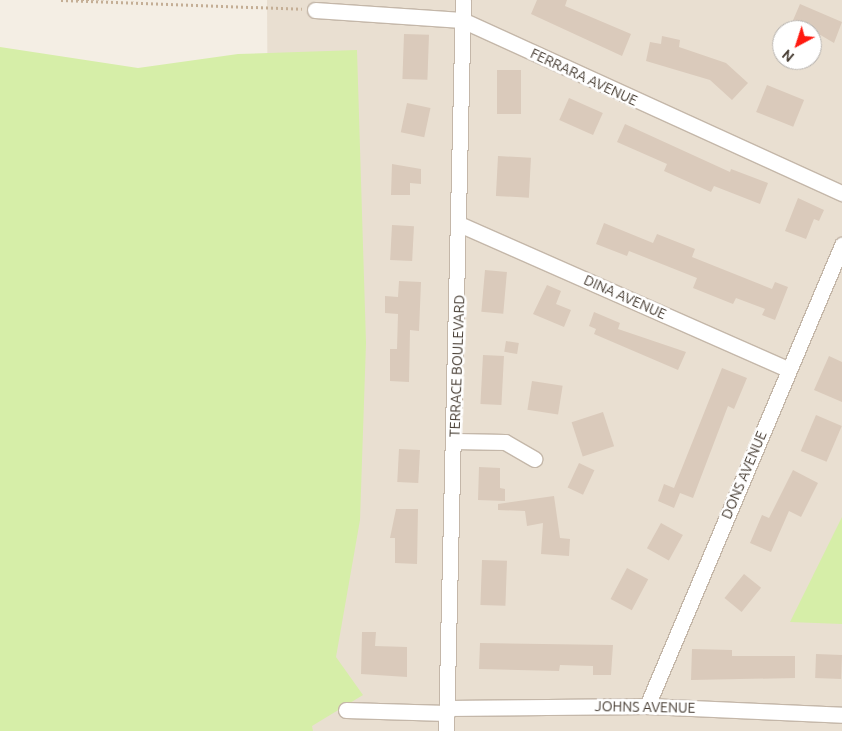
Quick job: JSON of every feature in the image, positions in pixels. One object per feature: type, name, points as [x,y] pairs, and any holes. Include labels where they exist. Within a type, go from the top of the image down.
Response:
[{"type":"street","name":"TERRACE BOULEVARD","points":[[446,731],[461,225],[463,0]]},
{"type":"street","name":"FERRARA AVENUE","points":[[314,10],[462,20],[842,193]]},
{"type":"street","name":"DINA AVENUE","points":[[461,225],[788,369]]},
{"type":"street","name":"DONS AVENUE","points":[[647,706],[788,369],[842,246]]},
{"type":"street","points":[[455,441],[505,442],[534,459]]},
{"type":"street","name":"JOHNS AVENUE","points":[[346,710],[647,706],[842,715]]},
{"type":"path","points":[[61,0],[314,10]]},
{"type":"shaded area","points":[[267,0],[842,0],[842,731],[0,731],[0,594],[271,643]]},
{"type":"green space","points":[[0,47],[138,68],[238,54],[357,50],[366,343],[360,520],[336,657],[363,695],[312,726],[313,731],[0,731]]},
{"type":"green space","points":[[842,517],[842,624],[790,622]]},
{"type":"building","points":[[537,0],[567,0],[565,6],[631,34],[622,56],[531,14]]},
{"type":"building","points":[[800,4],[842,22],[834,43],[822,36],[822,20],[793,20]]},
{"type":"building","points":[[404,34],[429,35],[427,80],[402,79]]},
{"type":"building","points":[[662,36],[680,40],[679,47],[726,63],[748,83],[732,100],[710,80],[646,61],[650,42],[661,44]]},
{"type":"building","points":[[497,70],[521,70],[521,114],[497,114]]},
{"type":"building","points":[[767,85],[804,100],[793,127],[756,112]]},
{"type":"building","points":[[569,98],[603,113],[593,135],[559,120]]},
{"type":"building","points":[[407,103],[430,108],[424,137],[401,132]]},
{"type":"building","points":[[625,124],[730,172],[731,169],[768,183],[760,204],[714,186],[711,192],[664,171],[667,164],[617,142]]},
{"type":"building","points":[[498,156],[531,158],[529,198],[496,196]]},
{"type":"building","points":[[392,164],[421,169],[421,184],[410,183],[410,195],[391,195]]},
{"type":"building","points":[[798,198],[824,210],[819,221],[814,219],[806,239],[785,231]]},
{"type":"building","points":[[604,223],[653,243],[657,234],[695,249],[692,257],[772,289],[775,282],[788,287],[775,320],[762,315],[765,309],[736,298],[733,304],[693,288],[697,278],[629,251],[627,256],[596,244]]},
{"type":"building","points":[[392,225],[414,226],[412,261],[390,260]]},
{"type":"building","points":[[485,270],[507,272],[503,314],[481,312]]},
{"type":"building","points":[[399,281],[421,282],[419,331],[410,330],[409,382],[390,381],[390,349],[397,349],[398,314],[385,313],[385,296],[398,297]]},
{"type":"building","points":[[547,285],[561,291],[556,304],[571,310],[564,327],[533,314]]},
{"type":"building","points":[[594,312],[620,323],[618,329],[686,352],[678,370],[594,334],[596,329],[589,326]]},
{"type":"building","points":[[506,341],[519,343],[517,354],[504,352]]},
{"type":"building","points":[[483,355],[504,356],[501,405],[480,404]]},
{"type":"building","points":[[829,356],[842,362],[842,402],[814,390]]},
{"type":"building","points":[[722,368],[747,378],[734,409],[728,406],[693,498],[680,493],[674,508],[658,501],[664,484],[674,488]]},
{"type":"building","points":[[532,381],[563,386],[558,414],[527,410]]},
{"type":"building","points":[[603,412],[614,446],[583,456],[572,422]]},
{"type":"building","points":[[816,415],[842,426],[827,462],[801,451]]},
{"type":"building","points":[[399,449],[420,450],[418,483],[397,482]]},
{"type":"building","points":[[579,463],[594,470],[583,495],[568,487]]},
{"type":"building","points":[[479,467],[500,468],[500,488],[505,489],[505,501],[478,500]]},
{"type":"building","points":[[793,470],[818,483],[801,517],[789,511],[771,552],[750,543],[762,515],[769,518]]},
{"type":"building","points":[[554,496],[560,538],[570,539],[569,556],[541,554],[543,523],[527,526],[525,511],[498,510],[498,504]]},
{"type":"building","points":[[396,509],[418,509],[417,564],[395,563],[395,538],[390,538]]},
{"type":"building","points":[[661,523],[683,535],[669,560],[647,548]]},
{"type":"building","points":[[482,560],[507,561],[505,606],[480,605]]},
{"type":"building","points":[[627,568],[648,579],[632,610],[611,599]]},
{"type":"building","points":[[744,574],[761,588],[742,612],[724,598]]},
{"type":"building","points":[[362,632],[376,632],[375,646],[407,647],[407,677],[361,674]]},
{"type":"building","points":[[480,643],[613,645],[611,675],[593,675],[593,666],[560,665],[559,671],[479,669]]},
{"type":"building","points":[[692,649],[732,650],[732,656],[795,656],[795,678],[691,680]]},
{"type":"building","points":[[816,654],[842,655],[841,679],[815,678]]}]
